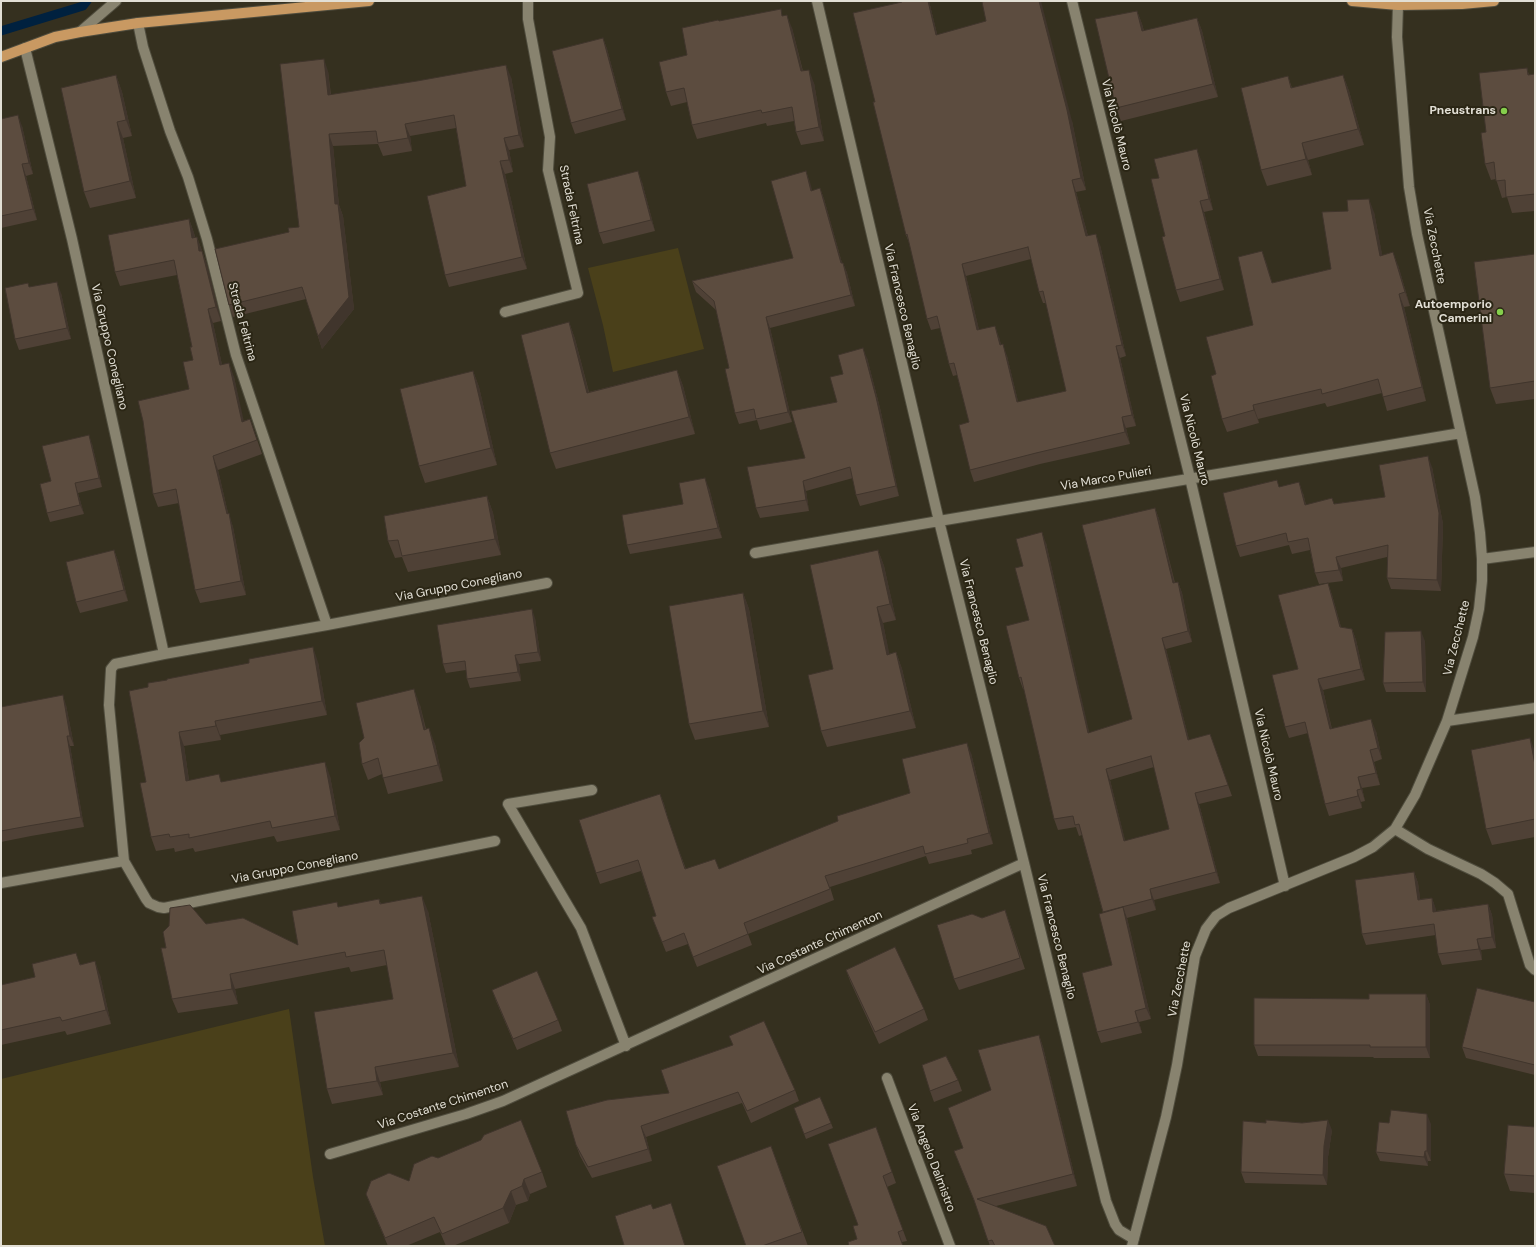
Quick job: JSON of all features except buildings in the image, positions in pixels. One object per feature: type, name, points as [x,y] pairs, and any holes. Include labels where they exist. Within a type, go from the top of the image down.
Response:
[{"type":"main road","points":[[1,57],[55,37],[138,23],[369,1]]},
{"type":"main road","points":[[1352,1],[1398,5],[1462,4],[1494,1]]},
{"type":"street","points":[[80,32],[116,1]]},
{"type":"street","name":"Strada Feltrina","points":[[505,312],[578,293],[548,170],[550,137],[528,19],[528,1]]},
{"type":"street","name":"Via Francesco Benaglio","points":[[817,1],[939,520],[1106,1201],[1115,1224],[1119,1230],[1133,1242]]},
{"type":"street","name":"Via Nicolò Mauro","points":[[1072,1],[1190,478],[1286,886]]},
{"type":"street","name":"Via Zecchette","points":[[1133,1242],[1166,1117],[1177,1065],[1195,956],[1206,928],[1216,916],[1229,908],[1354,858],[1373,847],[1395,829],[1415,795],[1447,721],[1473,637],[1480,602],[1482,582],[1482,559],[1475,497],[1417,234],[1409,187],[1397,37],[1398,5]]},
{"type":"street","name":"Strada Feltrina","points":[[138,23],[143,47],[170,131],[188,177],[207,239],[236,355],[327,625]]},
{"type":"street","name":"Via Gruppo Conegliano","points":[[25,48],[72,239],[164,654]]},
{"type":"street","name":"Via Marco Pulieri","points":[[755,553],[939,520],[1461,433]]},
{"type":"street","points":[[1482,559],[1535,552]]},
{"type":"street","name":"Via Gruppo Conegliano","points":[[494,841],[164,908],[149,903],[124,861],[109,705],[111,669],[115,664],[164,654],[327,625],[546,583]]},
{"type":"street","points":[[1447,721],[1535,708]]},
{"type":"street","points":[[592,790],[508,804],[581,928],[626,1046]]},
{"type":"street","points":[[1395,829],[1428,849],[1481,874],[1494,882],[1508,894],[1530,965],[1535,970]]},
{"type":"street","points":[[1,883],[124,861]]},
{"type":"street","name":"Via Costante Chimenton","points":[[330,1154],[466,1114],[503,1101],[1024,863]]},
{"type":"street","name":"Via Angelo Dalmistro","points":[[887,1078],[950,1246]]},
{"type":"shaded area","points":[[678,248],[704,349],[613,372],[603,325],[588,268]]},
{"type":"shaded area","points":[[289,1009],[313,1177],[325,1246],[1,1246],[1,1079]]},
{"type":"waterway","points":[[1,31],[83,6],[87,1]]},
{"type":"place","name":"Pneustrans","points":[[1504,111]]},
{"type":"place","name":"Autoemporio Camerini","points":[[1500,312]]}]
